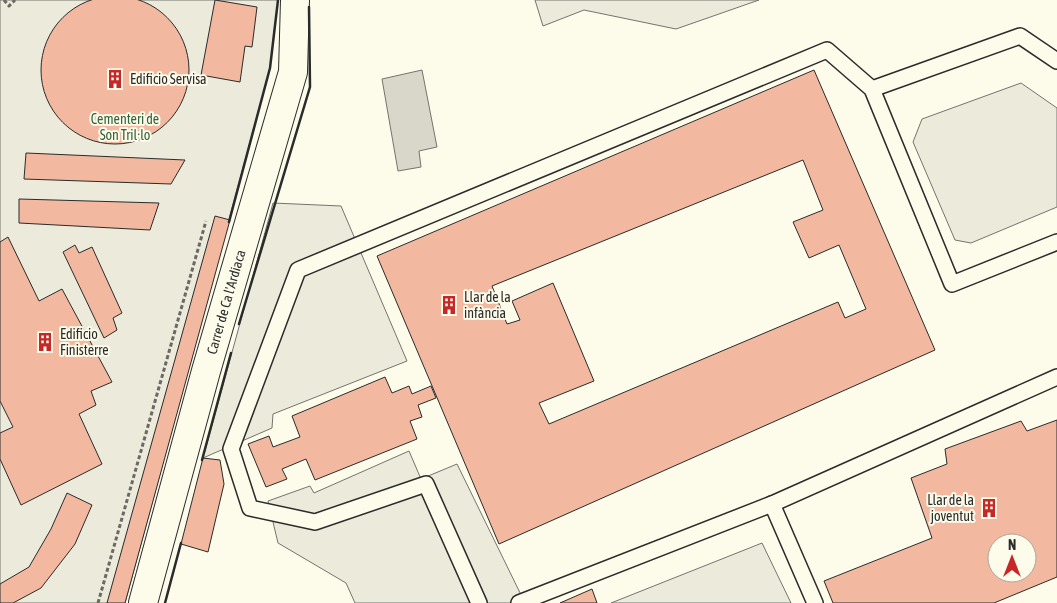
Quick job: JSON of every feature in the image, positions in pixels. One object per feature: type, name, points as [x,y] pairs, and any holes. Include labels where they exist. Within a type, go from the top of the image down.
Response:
[{"type":"street","name":"Carrer de Ca l'Ardiaca","points":[[143,603],[206,370],[293,72],[295,0]]},
{"type":"lane","points":[[872,89],[1020,36],[1057,61]]},
{"type":"lane","points":[[479,603],[426,484],[315,522],[250,508],[230,449],[298,270],[828,50],[872,89],[952,284],[1057,242]]},
{"type":"lane","points":[[519,603],[772,504],[1057,377]]},
{"type":"lane","points":[[772,504],[814,603]]},
{"type":"path","points":[[4,0],[9,6],[15,0]]},
{"type":"path","points":[[98,603],[206,221]]},
{"type":"green space","name":"Cementeri de Son Tril·lo","points":[[0,0],[278,0],[270,68],[125,603],[0,603]]},
{"type":"green space","points":[[1021,83],[1057,108],[1057,207],[971,243],[955,240],[913,142],[922,119]]},
{"type":"shaded area","points":[[535,0],[759,0],[676,29],[584,10],[543,26]]},
{"type":"shaded area","points":[[422,70],[437,147],[419,151],[421,167],[398,171],[382,79]]},
{"type":"shaded area","points":[[273,203],[341,206],[407,361],[273,414],[272,428],[203,458]]},
{"type":"shaded area","points":[[409,451],[421,479],[457,464],[525,603],[355,603],[346,583],[278,543],[268,501],[310,486],[314,493]]},
{"type":"shaded area","points":[[762,543],[791,603],[611,603]]},
{"type":"building","name":"Edificio Servisa","points":[[115,-4],[143,2],[167,18],[183,42],[189,70],[183,98],[167,122],[143,138],[115,144],[87,138],[63,122],[47,98],[41,70],[47,42],[63,18],[87,2]]},
{"type":"building","points":[[215,0],[257,7],[252,47],[245,46],[240,82],[201,75]]},
{"type":"building","name":"Llar de la infància","points":[[814,70],[935,350],[499,544],[377,256]],"holes":[[[803,160],[823,210],[793,222],[809,258],[839,245],[866,309],[845,318],[838,302],[549,424],[539,403],[594,381],[553,283],[512,301],[520,320],[507,324],[492,286]]]},
{"type":"building","points":[[26,153],[185,160],[171,184],[24,179]]},
{"type":"building","points":[[19,199],[159,203],[150,230],[19,223]]},
{"type":"building","points":[[215,216],[230,220],[125,603],[107,603]]},
{"type":"building","name":"Edificio Finisterre","points":[[8,237],[39,301],[62,289],[112,382],[91,391],[96,405],[79,414],[102,464],[21,505],[0,459],[0,433],[13,427],[0,401],[0,242]]},
{"type":"building","points":[[75,245],[79,253],[92,247],[122,313],[113,318],[117,330],[104,338],[63,252]]},
{"type":"building","points":[[385,377],[392,393],[409,386],[412,394],[431,386],[436,398],[418,405],[422,417],[410,421],[417,439],[315,480],[306,459],[282,469],[287,479],[266,487],[248,444],[269,436],[273,447],[300,437],[292,416]]},
{"type":"building","name":"Llar de la joventut","points":[[1057,420],[1057,577],[994,603],[833,603],[824,581],[932,538],[911,478],[947,464],[945,449],[1021,421],[1027,431]]},
{"type":"building","points":[[203,458],[220,460],[224,484],[208,552],[181,544]]},
{"type":"building","points":[[67,493],[92,505],[75,544],[41,588],[13,603],[0,603],[0,584],[29,567],[51,529]]},
{"type":"building","points":[[592,589],[597,603],[560,603]]},
{"type":"wall","points":[[229,222],[270,68],[278,0]]},
{"type":"wall","points":[[239,324],[310,87],[309,7]]},
{"type":"wall","points":[[202,460],[231,353]]},
{"type":"wall","points":[[165,603],[181,543]]},
{"type":"place","name":"Edificio Servisa","points":[[115,79]]},
{"type":"place","name":"Llar de la infància","points":[[449,305]]},
{"type":"place","name":"Edificio Finisterre","points":[[45,342]]},
{"type":"place","name":"Llar de la joventut","points":[[989,508]]}]
